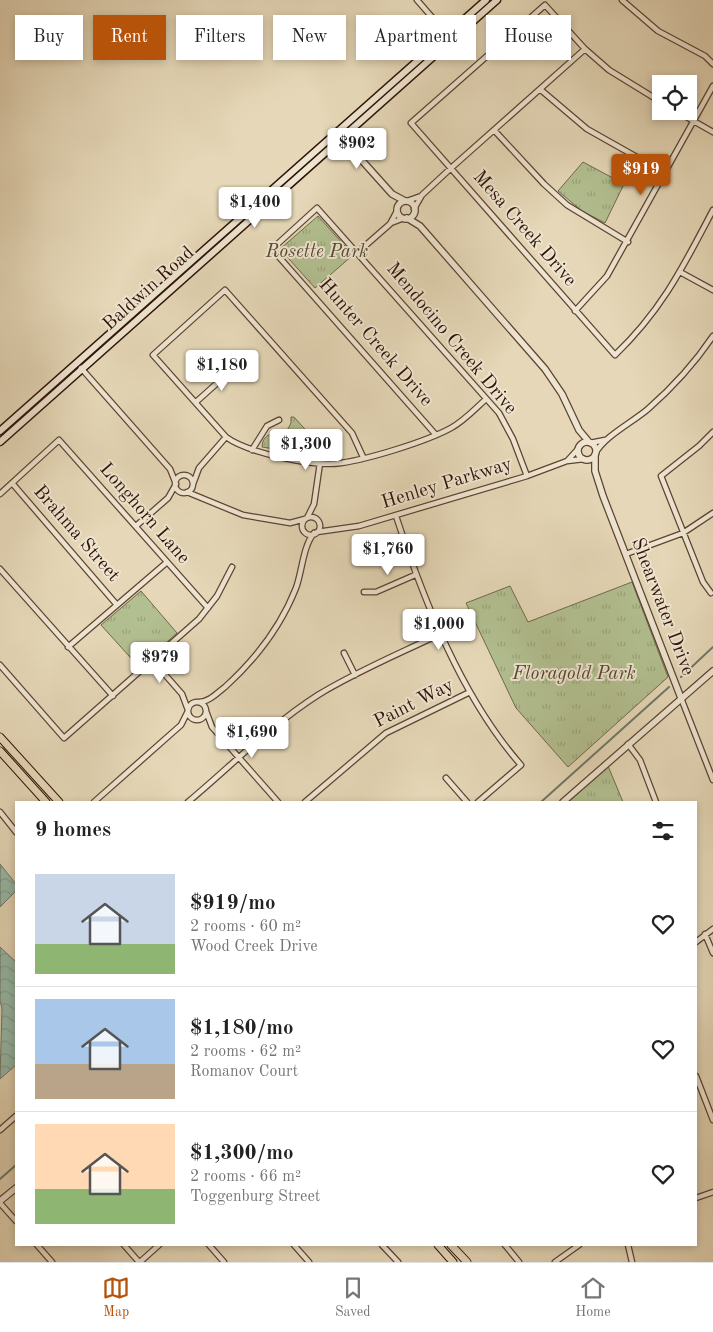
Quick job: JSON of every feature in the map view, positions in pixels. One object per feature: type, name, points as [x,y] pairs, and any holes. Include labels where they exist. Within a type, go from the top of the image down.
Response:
[{"type":"main road","name":"Baldwin Road","points":[[471,15],[486,0]]},
{"type":"main road","name":"Baldwin Road","points":[[476,16],[496,0]]},
{"type":"main road","name":"Baldwin Road","points":[[0,431],[424,60]]},
{"type":"main road","name":"Baldwin Road","points":[[0,442],[339,135]]},
{"type":"main road","points":[[14,429],[22,417],[39,402],[39,397]]},
{"type":"main road","points":[[0,736],[58,801]]},
{"type":"main road","points":[[0,751],[45,801]]},
{"type":"main road","points":[[439,1246],[453,1262]]},
{"type":"main road","points":[[452,1246],[466,1262]]},
{"type":"street","points":[[417,0],[430,15]]},
{"type":"street","points":[[622,0],[658,30],[713,59]]},
{"type":"street","name":"Mesa Creek Drive","points":[[585,49],[545,5],[411,123],[615,355],[652,316],[680,272]]},
{"type":"street","points":[[358,252],[390,224],[405,218],[414,210],[422,195],[585,49],[609,70],[652,96]]},
{"type":"street","points":[[705,56],[713,64]]},
{"type":"street","points":[[576,311],[607,276],[628,242],[713,86]]},
{"type":"street","points":[[541,90],[587,129],[665,173]]},
{"type":"street","points":[[691,120],[713,132]]},
{"type":"street","points":[[494,130],[544,184],[567,205],[628,242]]},
{"type":"street","points":[[339,135],[392,194],[406,201],[414,210],[420,226],[545,369],[562,394],[579,430],[589,443],[595,447],[595,454]]},
{"type":"street","points":[[392,194],[397,209],[405,218],[420,226]]},
{"type":"street","points":[[390,224],[397,209],[406,201],[422,195]]},
{"type":"street","name":"Mendocino Creek Drive","points":[[272,249],[317,208],[358,252],[486,399],[507,427],[527,476]]},
{"type":"street","points":[[713,210],[680,272],[713,290]]},
{"type":"street","name":"Hunter Creek Drive","points":[[272,249],[436,435]]},
{"type":"street","points":[[363,457],[352,433],[224,290],[153,355],[226,438],[252,450],[320,463],[340,464],[436,435],[459,423],[486,399]]},
{"type":"street","points":[[579,430],[579,455],[585,460],[595,454],[606,440],[634,420],[670,389],[695,361],[713,336]]},
{"type":"street","points":[[77,363],[170,469],[179,491],[201,497],[236,513],[290,523],[304,532],[316,533]]},
{"type":"street","points":[[196,402],[234,368]]},
{"type":"street","points":[[252,450],[267,426],[279,420]]},
{"type":"street","points":[[711,592],[703,582],[661,476],[699,446],[713,432]]},
{"type":"street","points":[[136,526],[168,498],[180,477],[199,468],[226,438]]},
{"type":"street","name":"Longhorn Lane","points":[[12,483],[59,440],[208,608]]},
{"type":"street","points":[[579,448],[582,444],[606,440]]},
{"type":"street","name":"Henley Parkway","points":[[567,461],[579,448]]},
{"type":"street","name":"Shearwater Drive","points":[[595,454],[595,472]]},
{"type":"street","name":"Henley Parkway","points":[[316,533],[353,527],[396,516],[527,476],[567,461],[585,460]]},
{"type":"street","name":"Shearwater Drive","points":[[585,460],[595,472],[713,780]]},
{"type":"street","points":[[95,801],[181,725],[202,718],[213,697],[251,661],[275,629],[295,589],[307,548],[320,525],[317,520],[314,504],[320,463]]},
{"type":"street","points":[[168,498],[186,493],[193,484],[199,468]]},
{"type":"street","points":[[170,469],[190,477],[201,497]]},
{"type":"street","points":[[0,494],[12,483]]},
{"type":"street","name":"Brahma Street","points":[[12,483],[117,604]]},
{"type":"street","points":[[307,548],[302,523],[314,504]]},
{"type":"street","points":[[626,554],[683,533],[713,512]]},
{"type":"street","points":[[396,516],[415,575],[470,692],[498,738],[521,765],[479,801]]},
{"type":"street","points":[[290,523],[306,518],[317,520],[333,529]]},
{"type":"street","points":[[68,647],[166,562]]},
{"type":"street","points":[[0,665],[64,738],[186,632],[208,608],[225,583],[232,567]]},
{"type":"street","points":[[0,569],[113,696]]},
{"type":"street","points":[[364,592],[376,592],[415,575]]},
{"type":"street","points":[[194,801],[239,758],[303,706],[355,675],[442,634]]},
{"type":"street","points":[[344,653],[355,675]]},
{"type":"street","points":[[153,661],[182,694],[190,716],[212,727],[277,801]]},
{"type":"street","points":[[564,801],[713,671]]},
{"type":"street","name":"Paint Way","points":[[305,801],[386,733],[470,692]]},
{"type":"street","points":[[182,694],[198,702],[206,710],[212,727]]},
{"type":"street","points":[[181,725],[191,704],[213,697]]},
{"type":"street","points":[[628,744],[640,760],[656,801]]},
{"type":"street","points":[[446,778],[466,801]]},
{"type":"street","points":[[0,812],[15,831]]},
{"type":"street","points":[[697,941],[713,929]]},
{"type":"street","points":[[705,934],[713,953]]},
{"type":"street","points":[[697,1079],[713,1120]]},
{"type":"street","points":[[0,1130],[15,1117]]},
{"type":"street","points":[[15,1189],[0,1202],[15,1220]]},
{"type":"street","points":[[697,1198],[713,1192]]},
{"type":"street","points":[[38,1246],[52,1262]]},
{"type":"street","points":[[125,1246],[139,1262],[158,1246]]},
{"type":"street","points":[[210,1246],[224,1262]]},
{"type":"street","points":[[295,1246],[309,1262]]},
{"type":"street","points":[[383,1246],[398,1262]]},
{"type":"street","points":[[505,1246],[519,1262]]},
{"type":"street","points":[[555,1262],[578,1246]]},
{"type":"street","points":[[628,1246],[632,1262]]},
{"type":"green space","points":[[583,162],[624,184],[605,223],[582,211],[558,191]]},
{"type":"green space","name":"Rosette Park","points":[[318,216],[353,255],[315,288],[280,249]]},
{"type":"green space","points":[[291,417],[294,417],[331,458],[262,447],[268,435],[288,429]]},
{"type":"green space","name":"Floragold Park","points":[[632,582],[668,677],[568,767],[516,708],[466,603],[510,586],[528,622]]},
{"type":"green space","points":[[141,591],[177,633],[139,667],[101,625]]},
{"type":"green space","points":[[608,766],[623,801],[568,801]]},
{"type":"water","points":[[0,864],[15,883],[15,892],[0,907]]},
{"type":"water","points":[[0,947],[15,961],[15,1066],[0,1079],[2,1008],[0,1001]]},
{"type":"waterway","points":[[681,677],[713,647]]},
{"type":"waterway","points":[[542,801],[669,687]]},
{"type":"waterway","points":[[0,1179],[15,1166]]}]
